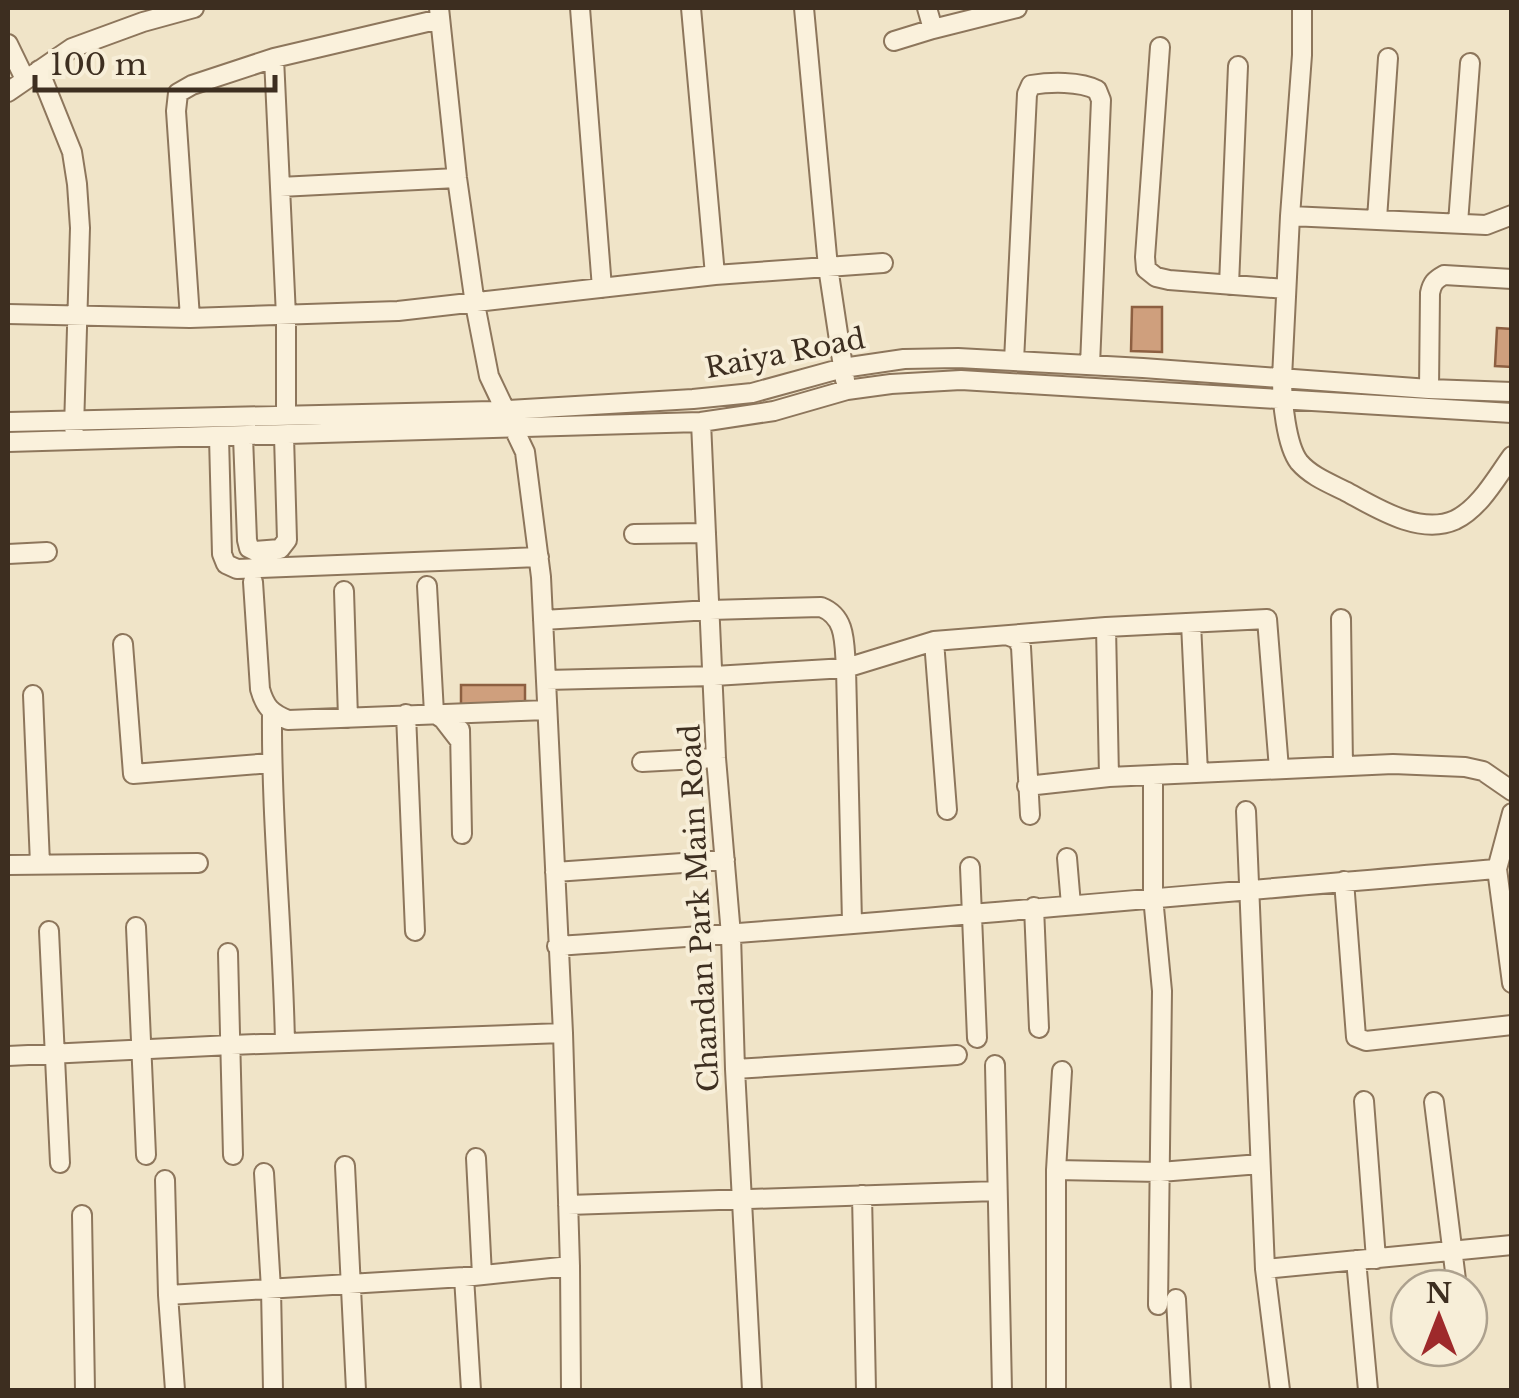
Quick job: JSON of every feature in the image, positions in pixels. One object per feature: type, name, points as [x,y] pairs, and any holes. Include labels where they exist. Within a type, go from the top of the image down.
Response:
[{"type":"street","points":[[8,92],[72,48],[140,15],[194,8]]},
{"type":"street","points":[[580,8],[602,288]]},
{"type":"street","points":[[691,8],[715,274]]},
{"type":"street","points":[[804,8],[828,268],[848,390]]},
{"type":"street","points":[[927,8],[932,29]]},
{"type":"street","points":[[894,41],[1017,8]]},
{"type":"street","points":[[1302,8],[1282,378],[1282,400],[1294,452],[1311,473],[1387,514],[1434,524],[1450,522],[1476,505],[1512,456]]},
{"type":"street","points":[[190,318],[178,93],[274,58],[440,13],[475,304],[489,376],[515,429],[528,467],[539,557],[563,1033],[572,1390]]},
{"type":"street","points":[[8,44],[63,126],[72,152],[80,228],[73,440]]},
{"type":"street","points":[[1160,48],[1146,269],[1169,280],[1286,289]]},
{"type":"street","points":[[274,58],[286,316],[286,415]]},
{"type":"street","points":[[1377,219],[1388,58]]},
{"type":"street","points":[[1458,223],[1470,62]]},
{"type":"street","points":[[1229,285],[1238,66]]},
{"type":"street","points":[[1014,361],[1026,94],[1031,85],[1088,85],[1097,90],[1100,100],[1090,365]]},
{"type":"street","points":[[280,187],[458,178]]},
{"type":"street","points":[[1290,216],[1486,224],[1512,215]]},
{"type":"street","points":[[8,314],[190,318],[398,311],[715,274],[884,263]]},
{"type":"street","points":[[1429,389],[1432,285],[1444,276],[1512,279]]},
{"type":"street","name":"Raiya Road","points":[[8,422],[506,410],[694,399],[752,393],[843,368],[904,359],[1090,365],[1512,392]]},
{"type":"street","name":"Raiya Road","points":[[8,442],[701,422],[774,411],[848,390],[961,380],[1512,413]]},
{"type":"street","name":"Chandan Park Main Road","points":[[701,422],[716,758],[731,934],[752,1390]]},
{"type":"street","points":[[244,437],[248,540],[249,548],[255,550],[280,549],[287,540],[284,436]]},
{"type":"street","points":[[219,438],[222,554],[226,564],[237,569],[539,557]]},
{"type":"street","points":[[634,534],[706,533]]},
{"type":"street","points":[[8,554],[46,552]]},
{"type":"street","points":[[253,582],[260,689],[264,704],[272,713],[288,720],[547,706],[576,680]]},
{"type":"street","points":[[427,586],[434,714]]},
{"type":"street","points":[[344,591],[348,718]]},
{"type":"street","points":[[543,620],[710,610],[821,607],[834,612],[840,622],[846,668],[852,922]]},
{"type":"street","points":[[546,680],[846,668],[934,641],[1267,619],[1279,769]]},
{"type":"street","points":[[1341,619],[1343,766]]},
{"type":"street","points":[[1191,623],[1198,772]]},
{"type":"street","points":[[1106,627],[1110,776]]},
{"type":"street","points":[[1009,636],[1022,646],[1030,815]]},
{"type":"street","points":[[934,641],[946,810]]},
{"type":"street","points":[[123,644],[133,774],[271,763]]},
{"type":"street","points":[[33,696],[40,864]]},
{"type":"street","points":[[460,712],[462,834]]},
{"type":"street","points":[[272,713],[285,1043]]},
{"type":"street","points":[[406,714],[415,931]]},
{"type":"street","points":[[434,714],[443,719],[460,741]]},
{"type":"street","points":[[642,762],[716,758]]},
{"type":"street","points":[[1027,786],[1110,776],[1393,764],[1465,767],[1483,772],[1512,791]]},
{"type":"street","points":[[1153,775],[1153,897],[1162,991],[1160,1172],[1167,1302],[1181,1390]]},
{"type":"street","points":[[1246,811],[1266,1270],[1280,1390]]},
{"type":"street","points":[[1512,812],[1497,868],[1512,984]]},
{"type":"street","points":[[1067,858],[1071,904]]},
{"type":"street","points":[[554,872],[725,860]]},
{"type":"street","points":[[8,865],[198,863]]},
{"type":"street","points":[[970,867],[978,1038]]},
{"type":"street","points":[[557,946],[1497,868]]},
{"type":"street","points":[[1344,881],[1356,1037],[1366,1041],[1512,1025]]},
{"type":"street","points":[[1034,908],[1039,1028]]},
{"type":"street","points":[[136,927],[146,1155]]},
{"type":"street","points":[[48,931],[60,1162]]},
{"type":"street","points":[[228,953],[233,1154]]},
{"type":"street","points":[[8,1056],[563,1033]]},
{"type":"street","points":[[736,1069],[957,1055]]},
{"type":"street","points":[[995,1065],[1002,1390]]},
{"type":"street","points":[[1056,1390],[1056,1170],[1062,1071]]},
{"type":"street","points":[[1364,1101],[1368,1390]]},
{"type":"street","points":[[1434,1102],[1454,1268]]},
{"type":"street","points":[[471,1390],[476,1158]]},
{"type":"street","points":[[1056,1170],[1160,1172],[1260,1164]]},
{"type":"street","points":[[345,1166],[356,1390]]},
{"type":"street","points":[[264,1173],[273,1390]]},
{"type":"street","points":[[165,1180],[175,1390]]},
{"type":"street","points":[[568,1206],[997,1192]]},
{"type":"street","points":[[862,1195],[866,1390]]},
{"type":"street","points":[[82,1215],[85,1390]]},
{"type":"street","points":[[1266,1270],[1512,1245]]},
{"type":"street","points":[[168,1294],[473,1276],[570,1266]]},
{"type":"building","points":[[1132,307],[1162,307],[1162,352],[1131,351]]},
{"type":"building","points":[[1497,328],[1512,329],[1512,367],[1495,366]]},
{"type":"building","points":[[461,685],[525,685],[525,704],[461,705]]}]
